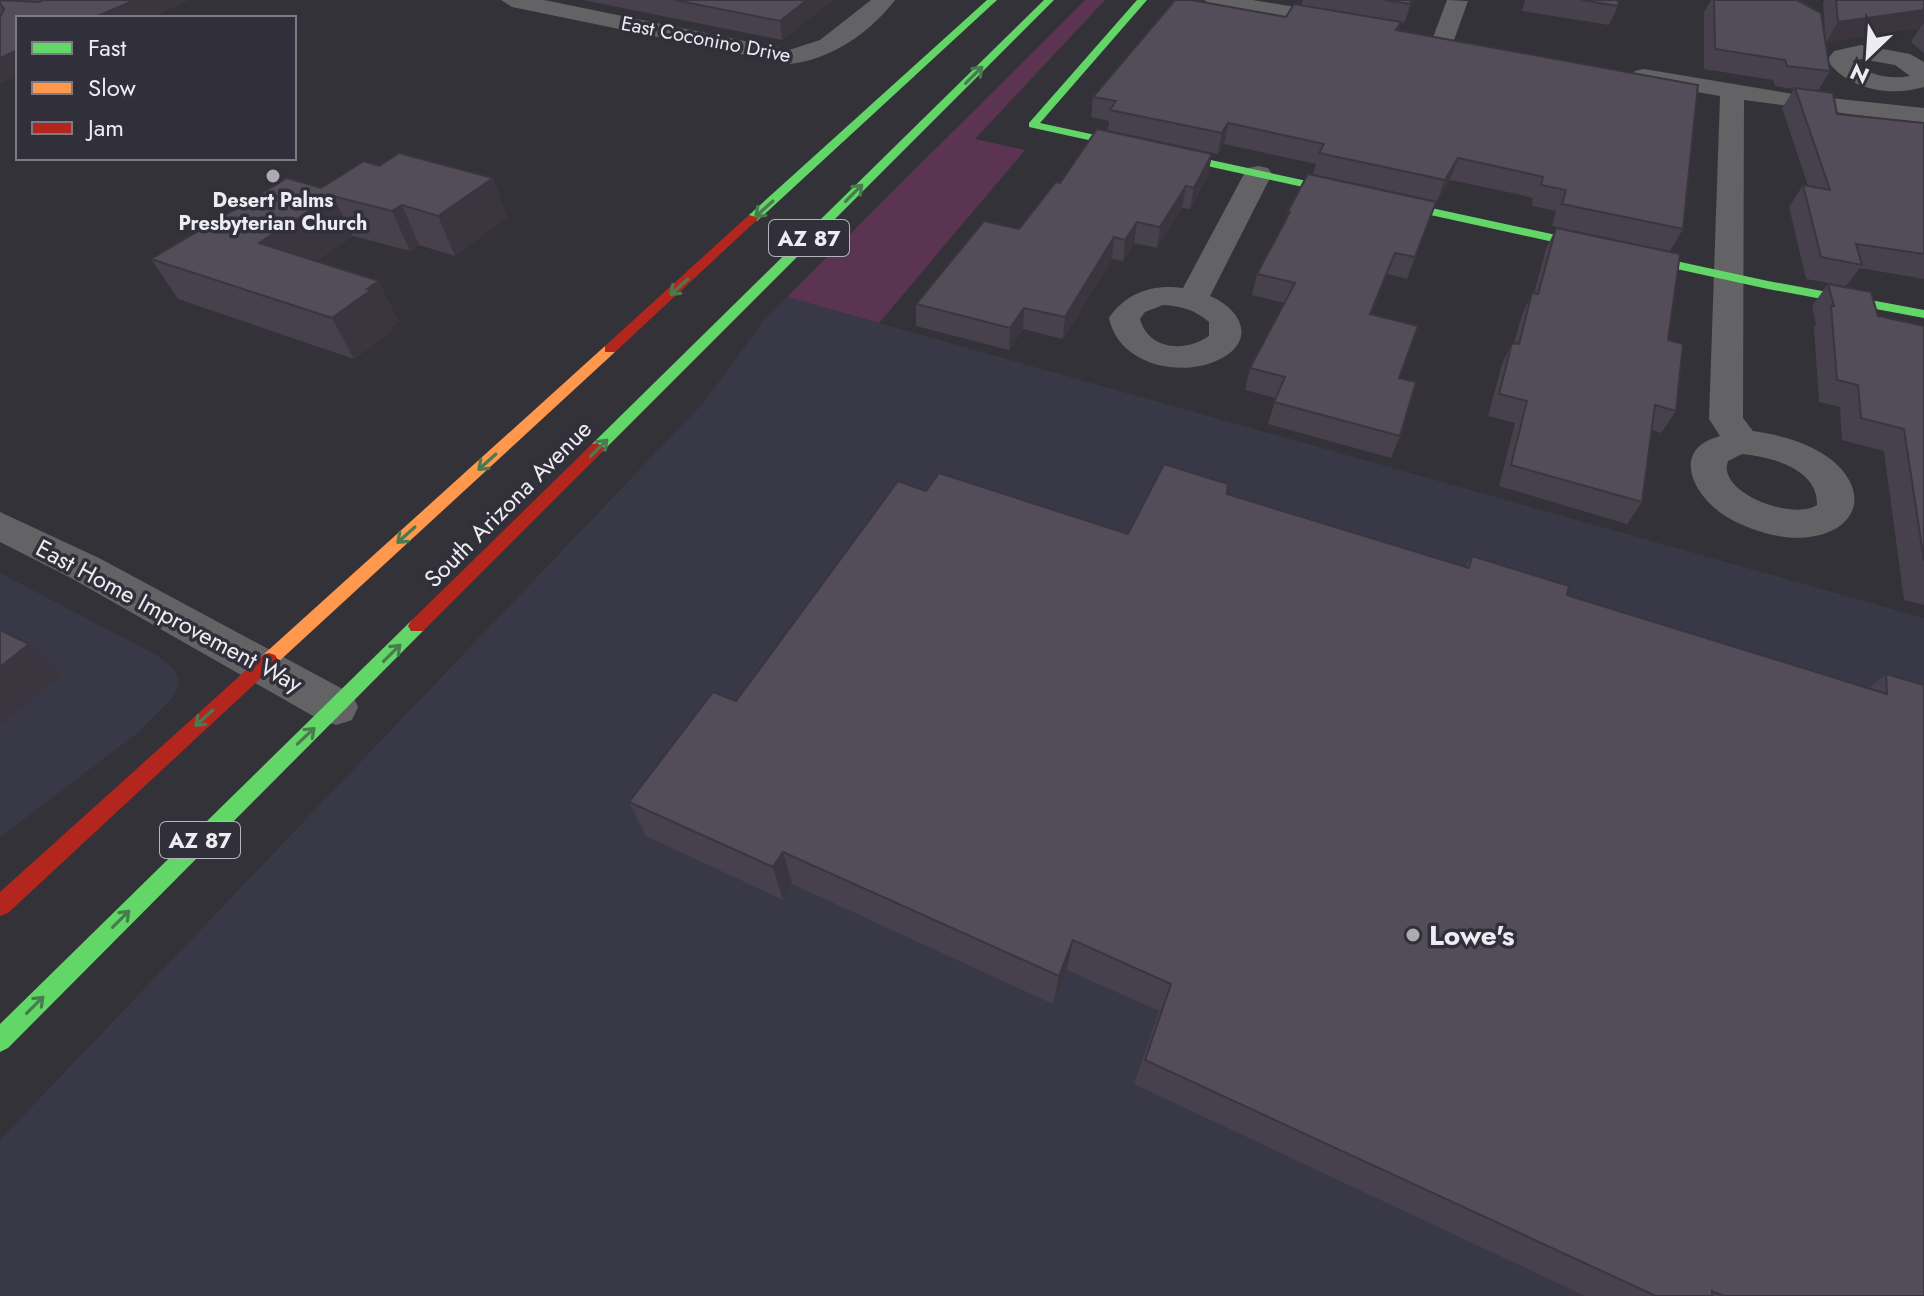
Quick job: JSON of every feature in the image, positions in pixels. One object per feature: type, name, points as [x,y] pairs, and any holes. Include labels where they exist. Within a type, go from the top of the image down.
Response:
[{"type":"main road","name":"South Arizona Avenue","points":[[0,906],[992,0]]},
{"type":"main road","name":"South Arizona Avenue","points":[[0,1040],[1049,0]]},
{"type":"main road","points":[[1142,0],[1033,125],[1729,276],[1924,314]]},
{"type":"street","name":"East Coconino Drive","points":[[512,0],[789,57],[806,57],[821,52],[884,0]]},
{"type":"street","points":[[1215,0],[1364,26]]},
{"type":"street","points":[[1463,1],[1434,38],[1473,45]]},
{"type":"street","points":[[1626,72],[1732,91],[1920,116]]},
{"type":"street","points":[[1894,84],[1920,116]]},
{"type":"street","points":[[1732,91],[1726,419],[1742,442]]},
{"type":"street","points":[[1193,299],[1258,174]]},
{"type":"street","name":"East Home Improvement Way","points":[[0,526],[85,568],[336,707]]},
{"type":"shaded area","points":[[1085,0],[1105,0],[975,139],[1025,150],[879,323],[787,297]]},
{"type":"shaded area","points":[[787,297],[1924,618],[1924,1296],[0,1296],[0,1140],[705,401],[764,320]]},
{"type":"shaded area","points":[[0,573],[158,656],[175,670],[180,683],[174,696],[140,731],[0,837]]},
{"type":"building","points":[[0,0],[135,0],[98,16],[16,16],[16,51],[0,58],[0,17],[4,9]]},
{"type":"building","points":[[674,0],[807,0],[780,21]]},
{"type":"building","points":[[1175,0],[1191,0],[1286,17],[1294,4],[1401,22],[1396,30],[1698,85],[1683,229],[1562,204],[1566,190],[1541,185],[1543,177],[1458,158],[1445,180],[1319,153],[1324,144],[1228,123],[1222,133],[1110,110],[1116,101],[1093,97]]},
{"type":"building","points":[[1385,0],[1412,0],[1410,4]]},
{"type":"building","points":[[1581,0],[1619,0],[1618,6]]},
{"type":"building","points":[[1714,0],[1797,0],[1821,13],[1830,71],[1787,66],[1785,60],[1715,49]]},
{"type":"building","points":[[1836,0],[1924,0],[1924,10],[1838,22]]},
{"type":"building","points":[[1795,88],[1833,93],[1837,114],[1924,123],[1924,254],[1856,244],[1862,265],[1821,257],[1803,185],[1830,190]]},
{"type":"building","points":[[1097,129],[1212,154],[1194,188],[1186,186],[1160,227],[1137,222],[1125,240],[1114,237],[1065,317],[1024,308],[1010,328],[916,304],[984,221],[1019,229],[1056,182],[1060,183]]},
{"type":"building","points":[[399,153],[493,178],[438,216],[402,205],[392,211],[333,196],[259,243],[379,281],[332,318],[151,259],[287,178],[321,188],[364,161],[379,166]]},
{"type":"building","points":[[1308,174],[1436,202],[1415,257],[1395,253],[1370,314],[1418,326],[1399,378],[1416,382],[1400,436],[1274,402],[1285,377],[1250,368],[1295,283],[1257,274]]},
{"type":"building","points":[[1556,228],[1680,254],[1668,340],[1683,344],[1676,411],[1655,405],[1642,502],[1511,465],[1527,401],[1499,394],[1512,343],[1519,344],[1532,293],[1538,294]]},
{"type":"building","points":[[1828,284],[1871,292],[1878,316],[1924,326],[1924,561],[1904,429],[1861,418],[1858,385],[1837,380],[1831,306],[1834,306]]},
{"type":"building","name":"Lowe's","points":[[1164,464],[1228,484],[1227,494],[1469,568],[1472,556],[1569,586],[1567,595],[1887,694],[1886,674],[1924,685],[1924,1296],[1724,1296],[1712,1291],[1712,1296],[1656,1296],[1145,1060],[1171,984],[1073,940],[1059,976],[783,852],[773,867],[629,802],[713,692],[736,701],[898,481],[926,491],[939,473],[1128,534]]},
{"type":"building","points":[[0,630],[29,644],[0,667]]},
{"type":"traffic: fast","points":[[753,218],[992,0]]},
{"type":"traffic: fast","points":[[597,448],[1049,0]]},
{"type":"traffic: fast","points":[[1142,0],[1033,125],[1768,285],[1924,314]]},
{"type":"traffic: fast","points":[[0,1040],[417,626]]},
{"type":"traffic: slow","points":[[269,660],[610,349]]},
{"type":"traffic: jam","points":[[610,349],[753,218]]},
{"type":"traffic: jam","points":[[417,626],[597,448]]},
{"type":"traffic: jam","points":[[0,906],[269,660]]},
{"type":"place","name":"Desert Palms Presbyterian Church","points":[[273,176]]},
{"type":"place","name":"Lowe's","points":[[1413,935]]}]
